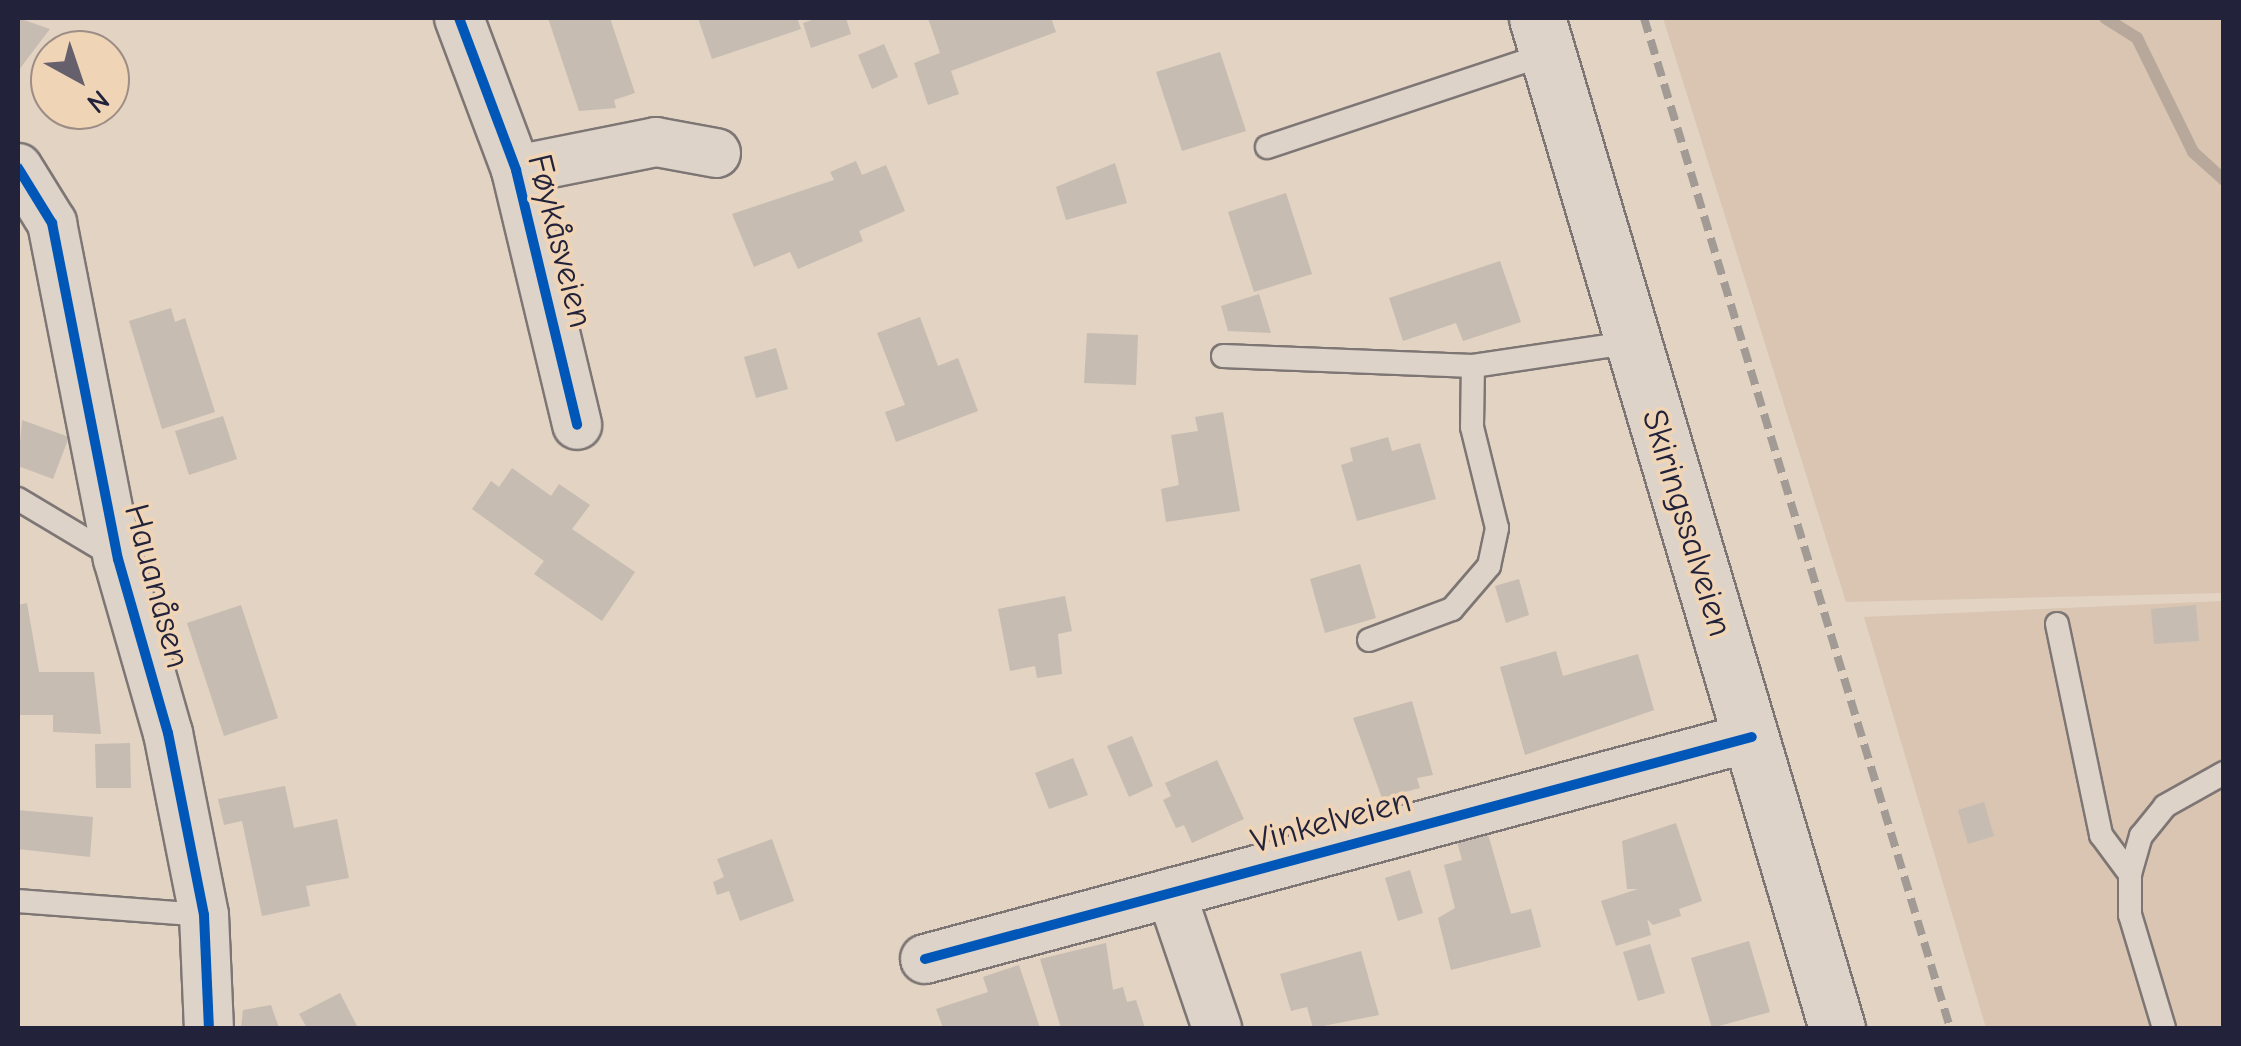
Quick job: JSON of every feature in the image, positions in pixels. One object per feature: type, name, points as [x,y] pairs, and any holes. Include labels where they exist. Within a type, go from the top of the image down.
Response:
[{"type":"main road","name":"Skiringssalveien","points":[[1542,36],[1837,1028]]},
{"type":"street","name":"Føykåsveien","points":[[458,18],[516,170],[577,425]]},
{"type":"street","name":"Føykåsveien","points":[[516,170],[656,142],[716,153]]},
{"type":"street","name":"Hauanåsen","points":[[18,168],[52,224],[118,559],[168,733],[204,915],[209,1028]]},
{"type":"street","name":"Vinkelveien","points":[[925,959],[1752,737]]},
{"type":"street","points":[[1171,893],[1218,1028]]},
{"type":"lane","points":[[1267,148],[1542,36]]},
{"type":"lane","points":[[1223,356],[1472,366],[1633,342]]},
{"type":"lane","points":[[1369,640],[1452,609],[1490,566],[1497,528],[1472,427],[1472,366]]},
{"type":"lane","points":[[18,499],[118,559]]},
{"type":"lane","points":[[2057,624],[2101,834],[2130,874]]},
{"type":"lane","points":[[2164,1028],[2130,914],[2130,874],[2141,836],[2165,806],[2224,773]]},
{"type":"lane","points":[[18,901],[204,915]]},
{"type":"shaded area","points":[[1663,18],[2223,18],[2223,593],[1846,602]]},
{"type":"shaded area","points":[[2223,601],[2223,1028],[1986,1028],[1864,617]]},
{"type":"building","points":[[18,18],[50,29],[30,30],[30,55],[18,71]]},
{"type":"building","points":[[548,18],[610,18],[635,93],[614,100],[616,108],[579,111]]},
{"type":"building","points":[[698,18],[797,18],[801,29],[712,59]]},
{"type":"building","points":[[818,18],[846,18],[851,34],[811,48],[803,23]]},
{"type":"building","points":[[928,18],[1051,18],[1056,32],[951,71],[959,94],[928,105],[914,63],[940,53]]},
{"type":"building","points":[[884,44],[898,77],[872,89],[858,55]]},
{"type":"building","points":[[1220,52],[1246,131],[1182,151],[1156,72]]},
{"type":"building","points":[[856,161],[862,175],[886,165],[905,211],[859,231],[863,241],[798,269],[790,252],[754,267],[732,214],[834,180],[830,172]]},
{"type":"building","points":[[1115,163],[1127,203],[1066,220],[1056,187]]},
{"type":"building","points":[[1286,193],[1312,274],[1254,292],[1228,212]]},
{"type":"building","points":[[1500,261],[1521,322],[1463,341],[1456,323],[1403,341],[1389,298]]},
{"type":"building","points":[[1259,294],[1271,333],[1228,331],[1221,306]]},
{"type":"building","points":[[171,308],[175,322],[185,318],[215,412],[162,429],[129,321]]},
{"type":"building","points":[[920,317],[938,366],[958,358],[978,411],[896,442],[885,412],[905,405],[877,333]]},
{"type":"building","points":[[1087,333],[1138,335],[1136,385],[1084,383]]},
{"type":"building","points":[[776,348],[788,389],[756,398],[744,357]]},
{"type":"building","points":[[1223,412],[1240,511],[1166,522],[1161,489],[1179,485],[1171,435],[1198,431],[1195,417]]},
{"type":"building","points":[[223,416],[237,459],[189,475],[175,431]]},
{"type":"building","points":[[22,420],[69,437],[53,479],[18,466]]},
{"type":"building","points":[[1388,437],[1392,451],[1420,443],[1436,499],[1357,521],[1341,465],[1353,461],[1350,448]]},
{"type":"building","points":[[512,468],[551,496],[559,484],[590,505],[572,529],[635,572],[602,621],[534,574],[544,561],[472,509],[491,481],[499,487]]},
{"type":"building","points":[[1360,564],[1376,618],[1325,633],[1310,579]]},
{"type":"building","points":[[1519,579],[1529,615],[1506,623],[1495,586]]},
{"type":"building","points":[[1065,596],[1072,631],[1058,634],[1062,674],[1037,678],[1035,666],[1010,671],[998,609]]},
{"type":"building","points":[[27,603],[39,672],[94,672],[101,734],[53,732],[53,715],[18,715],[18,605]]},
{"type":"building","points":[[241,605],[278,718],[224,736],[187,623]]},
{"type":"building","points":[[2196,605],[2199,641],[2154,644],[2151,609]]},
{"type":"building","points":[[1556,651],[1563,676],[1638,654],[1654,710],[1525,755],[1500,667]]},
{"type":"building","points":[[1412,701],[1433,775],[1417,778],[1420,788],[1382,798],[1353,718]]},
{"type":"building","points":[[1132,736],[1153,786],[1129,797],[1107,746]]},
{"type":"building","points":[[130,743],[131,788],[96,788],[95,744]]},
{"type":"building","points":[[1073,758],[1088,795],[1049,809],[1035,773]]},
{"type":"building","points":[[1217,760],[1244,819],[1192,843],[1184,825],[1176,828],[1163,800],[1171,796],[1165,783]]},
{"type":"building","points":[[285,786],[294,828],[337,819],[349,878],[306,886],[310,906],[262,916],[242,821],[224,825],[218,799]]},
{"type":"building","points":[[1984,802],[1994,836],[1968,844],[1958,810]]},
{"type":"building","points":[[18,810],[93,817],[90,857],[18,849]]},
{"type":"building","points":[[1676,823],[1702,901],[1679,909],[1681,916],[1653,925],[1647,919],[1651,935],[1616,946],[1601,901],[1638,889],[1627,889],[1622,841]]},
{"type":"building","points":[[1488,834],[1511,914],[1531,909],[1541,947],[1451,970],[1438,918],[1455,908],[1444,865],[1462,860],[1457,842]]},
{"type":"building","points":[[772,839],[794,901],[740,921],[729,891],[717,895],[713,882],[724,877],[717,859]]},
{"type":"building","points":[[1410,870],[1423,913],[1398,921],[1385,878]]},
{"type":"building","points":[[1749,941],[1770,1012],[1712,1028],[1691,958]]},
{"type":"building","points":[[1106,943],[1113,990],[1123,987],[1127,1002],[1136,1000],[1145,1028],[1061,1028],[1040,959]]},
{"type":"building","points":[[1650,944],[1665,993],[1638,1001],[1623,952]]},
{"type":"building","points":[[1361,951],[1379,1015],[1313,1028],[1307,1007],[1291,1011],[1280,974]]},
{"type":"building","points":[[1019,965],[1040,1028],[943,1028],[936,1009],[988,992],[983,977]]},
{"type":"building","points":[[340,993],[358,1028],[307,1028],[299,1014]]},
{"type":"building","points":[[271,1005],[279,1028],[241,1028],[243,1010]]},
{"type":"waterway","points":[[2105,18],[2137,38],[2193,152],[2224,180]]},
{"type":"railway","points":[[1644,18],[1950,1028]]},
{"type":"cycle path","points":[[459,18],[516,170],[577,425]]},
{"type":"cycle path","points":[[18,168],[52,223],[118,559],[168,733],[204,915],[209,1028]]},
{"type":"cycle path","points":[[925,959],[1752,737]]}]
